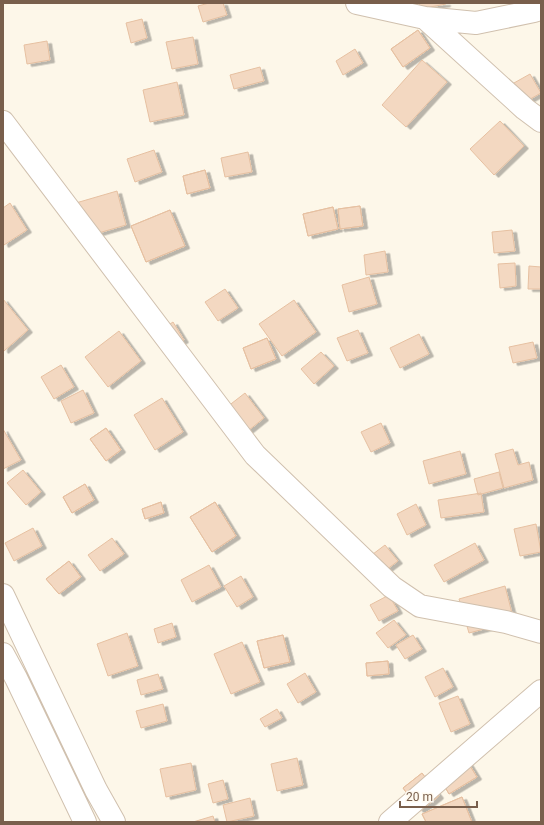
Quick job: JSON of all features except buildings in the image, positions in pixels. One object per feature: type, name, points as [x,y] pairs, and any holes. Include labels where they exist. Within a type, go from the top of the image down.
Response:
[{"type":"street","points":[[357,3],[425,18],[476,22],[534,11],[541,8]]},
{"type":"street","points":[[425,18],[525,109],[541,121]]},
{"type":"street","points":[[3,122],[255,455],[392,587],[420,606],[506,622],[541,632]]},
{"type":"street","points":[[3,595],[96,790],[114,822]]},
{"type":"street","points":[[3,654],[85,822]]},
{"type":"street","points":[[390,822],[541,691]]}]
